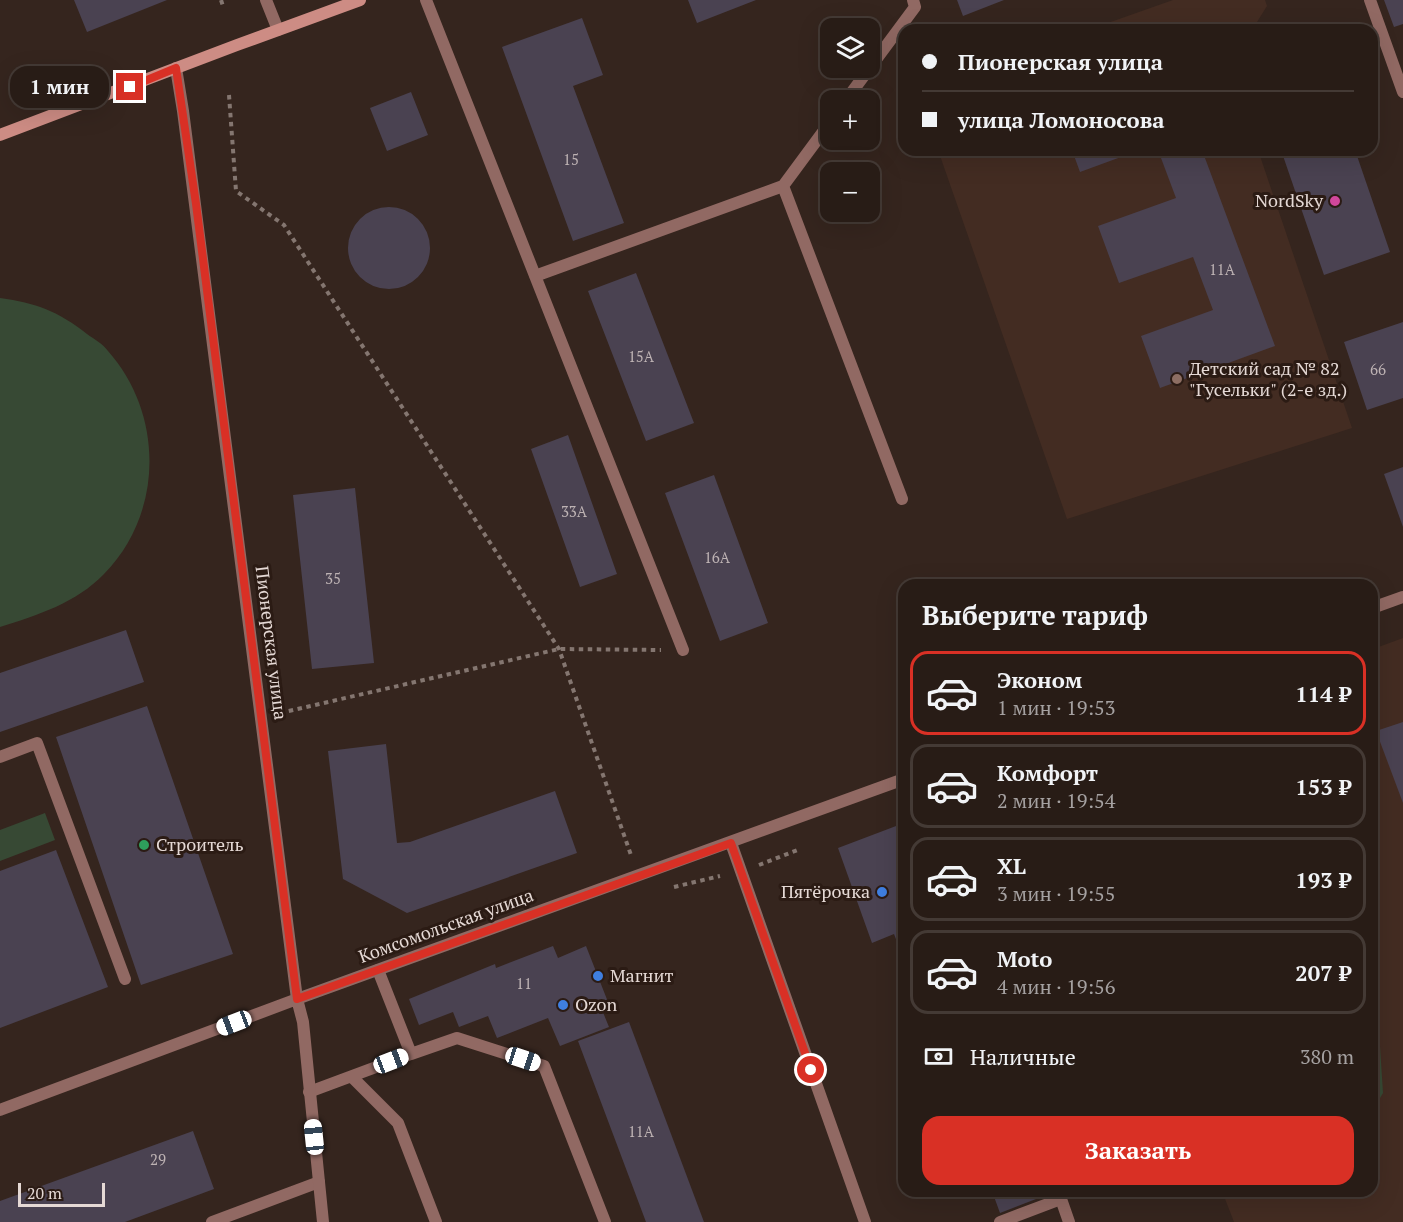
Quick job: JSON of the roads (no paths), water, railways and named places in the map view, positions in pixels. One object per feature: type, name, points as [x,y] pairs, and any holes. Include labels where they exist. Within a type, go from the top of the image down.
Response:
[{"type":"street","points":[[266,0],[278,30]]},
{"type":"street","points":[[0,135],[360,0]]},
{"type":"street","points":[[426,0],[683,650]]},
{"type":"street","points":[[902,24],[915,7],[913,0]]},
{"type":"street","points":[[1370,0],[1403,92]]},
{"type":"street","points":[[853,90],[898,30]]},
{"type":"street","name":"Пионерская улица","points":[[176,68],[297,999],[303,1022],[323,1222]]},
{"type":"street","points":[[535,276],[783,186],[820,136]]},
{"type":"street","points":[[783,186],[902,499]]},
{"type":"street","points":[[1378,606],[1403,597]]},
{"type":"street","points":[[0,757],[37,743],[125,979]]},
{"type":"street","name":"Комсомольская улица","points":[[0,1110],[297,999],[898,781]]},
{"type":"street","points":[[731,843],[865,1222]]},
{"type":"street","points":[[378,970],[411,1054]]},
{"type":"street","points":[[309,1092],[457,1038],[544,1066],[605,1222]]},
{"type":"street","points":[[352,1077],[398,1123],[436,1222]]},
{"type":"street","points":[[212,1222],[319,1182]]},
{"type":"street","points":[[1000,1222],[1060,1197]]},
{"type":"street","points":[[1065,1197],[1069,1222]]},
{"type":"place","name":"NordSky","points":[[1335,201]]},
{"type":"place","name":"Детский сад № 82 \"Гусельки\" (2-е зд.)","points":[[1177,379]]},
{"type":"place","name":"Строитель","points":[[144,845]]},
{"type":"place","name":"Пятёрочка","points":[[882,892]]},
{"type":"place","name":"Магнит","points":[[598,976]]},
{"type":"place","name":"Ozon","points":[[563,1005]]}]
